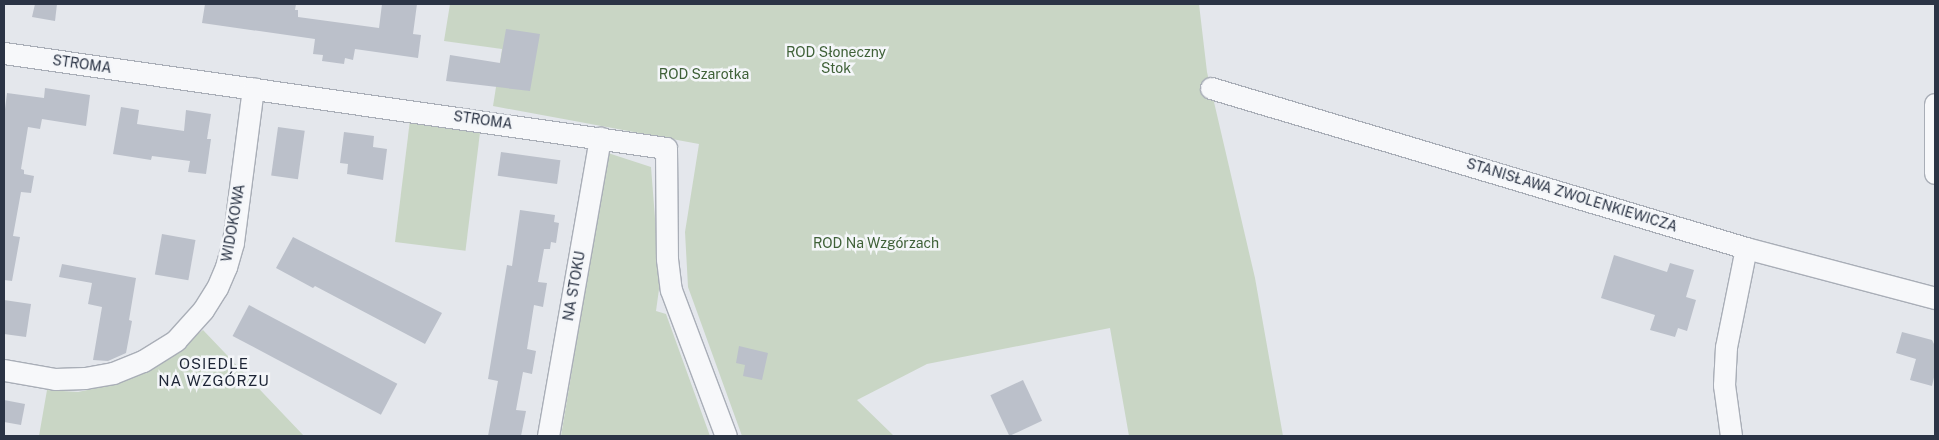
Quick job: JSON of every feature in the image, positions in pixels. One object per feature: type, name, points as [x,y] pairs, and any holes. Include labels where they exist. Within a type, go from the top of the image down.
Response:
[{"type":"street","name":"STROMA","points":[[4,53],[600,137],[666,148],[668,259],[671,290],[726,436]]},
{"type":"street","name":"WIDOKOWA","points":[[4,370],[55,379],[85,378],[113,373],[143,361],[176,340],[203,310],[217,288],[226,267],[233,242],[253,88]]},
{"type":"street","name":"STANISŁAWA ZWOLENKIEWICZA","points":[[1210,88],[1746,248],[1935,298]]},
{"type":"street","points":[[1935,104],[1935,173]]},
{"type":"street","name":"NA STOKU","points":[[548,436],[600,137]]},
{"type":"street","points":[[1731,436],[1724,385],[1726,347],[1746,248]]},
{"type":"green space","name":"ROD Na Wzgórzach","points":[[450,4],[1199,4],[1207,72],[1255,278],[1283,436],[1129,436],[1110,328],[927,364],[857,400],[894,436],[742,436],[688,287],[685,232],[699,144],[493,106],[502,49],[444,41]]},
{"type":"green space","points":[[410,120],[480,129],[465,251],[395,242]]},
{"type":"green space","points":[[608,153],[651,167],[660,282],[656,311],[666,314],[710,436],[561,436]]},
{"type":"green space","points":[[203,330],[304,436],[39,436],[47,390],[78,392],[111,385],[157,366]]},
{"type":"building","points":[[35,4],[57,4],[55,21],[32,17]]},
{"type":"building","points":[[205,4],[296,4],[295,10],[298,10],[298,17],[379,28],[382,4],[417,4],[413,34],[421,35],[418,58],[355,49],[353,60],[345,58],[344,64],[322,61],[323,55],[313,54],[315,39],[202,23]]},
{"type":"building","points":[[506,29],[540,34],[530,91],[446,81],[450,55],[500,63]]},
{"type":"building","points":[[45,88],[90,95],[86,126],[42,119],[40,129],[28,127],[21,169],[24,170],[24,174],[34,176],[31,193],[21,192],[13,236],[20,237],[12,281],[4,280],[4,117],[7,93],[44,98]]},
{"type":"building","points":[[121,107],[139,110],[137,124],[184,131],[186,110],[211,114],[207,139],[211,139],[206,174],[188,172],[190,161],[152,156],[151,160],[113,154]]},
{"type":"building","points":[[278,127],[305,131],[298,179],[271,176]]},
{"type":"building","points":[[344,132],[374,136],[373,147],[387,149],[383,180],[347,174],[348,164],[340,163]]},
{"type":"building","points":[[501,152],[560,160],[557,184],[498,176]]},
{"type":"building","points":[[520,210],[555,215],[554,222],[559,223],[556,243],[551,242],[550,249],[544,249],[538,282],[547,283],[543,307],[534,305],[527,349],[536,351],[532,374],[523,372],[516,410],[526,411],[521,436],[488,436],[498,381],[488,379],[507,265],[512,266]]},
{"type":"building","points":[[162,234],[195,240],[188,280],[155,274]]},
{"type":"building","points":[[293,237],[442,313],[425,344],[315,286],[313,288],[276,268]]},
{"type":"building","points":[[1614,255],[1667,272],[1670,263],[1694,270],[1686,297],[1696,300],[1687,331],[1678,328],[1675,337],[1650,330],[1655,315],[1601,298]]},
{"type":"building","points":[[62,264],[136,278],[129,320],[132,321],[126,353],[108,361],[93,360],[102,307],[88,304],[92,283],[59,277]]},
{"type":"building","points":[[4,300],[31,304],[26,337],[4,334]]},
{"type":"building","points":[[249,305],[397,384],[381,415],[233,336]]},
{"type":"building","points":[[1902,332],[1932,340],[1935,346],[1935,373],[1932,386],[1910,380],[1916,359],[1896,353]]},
{"type":"building","points":[[739,346],[768,353],[762,380],[743,376],[745,365],[736,363]]},
{"type":"building","points":[[1023,380],[1042,421],[1009,436],[990,395]]},
{"type":"building","points":[[4,400],[25,404],[21,425],[4,422]]},
{"type":"district","name":"OSIEDLE NA WZGÓRZU","points":[[214,372]]},
{"type":"park label","name":"ROD Słoneczny Stok","points":[[836,60]]},
{"type":"park label","name":"ROD Szarotka","points":[[704,74]]}]
